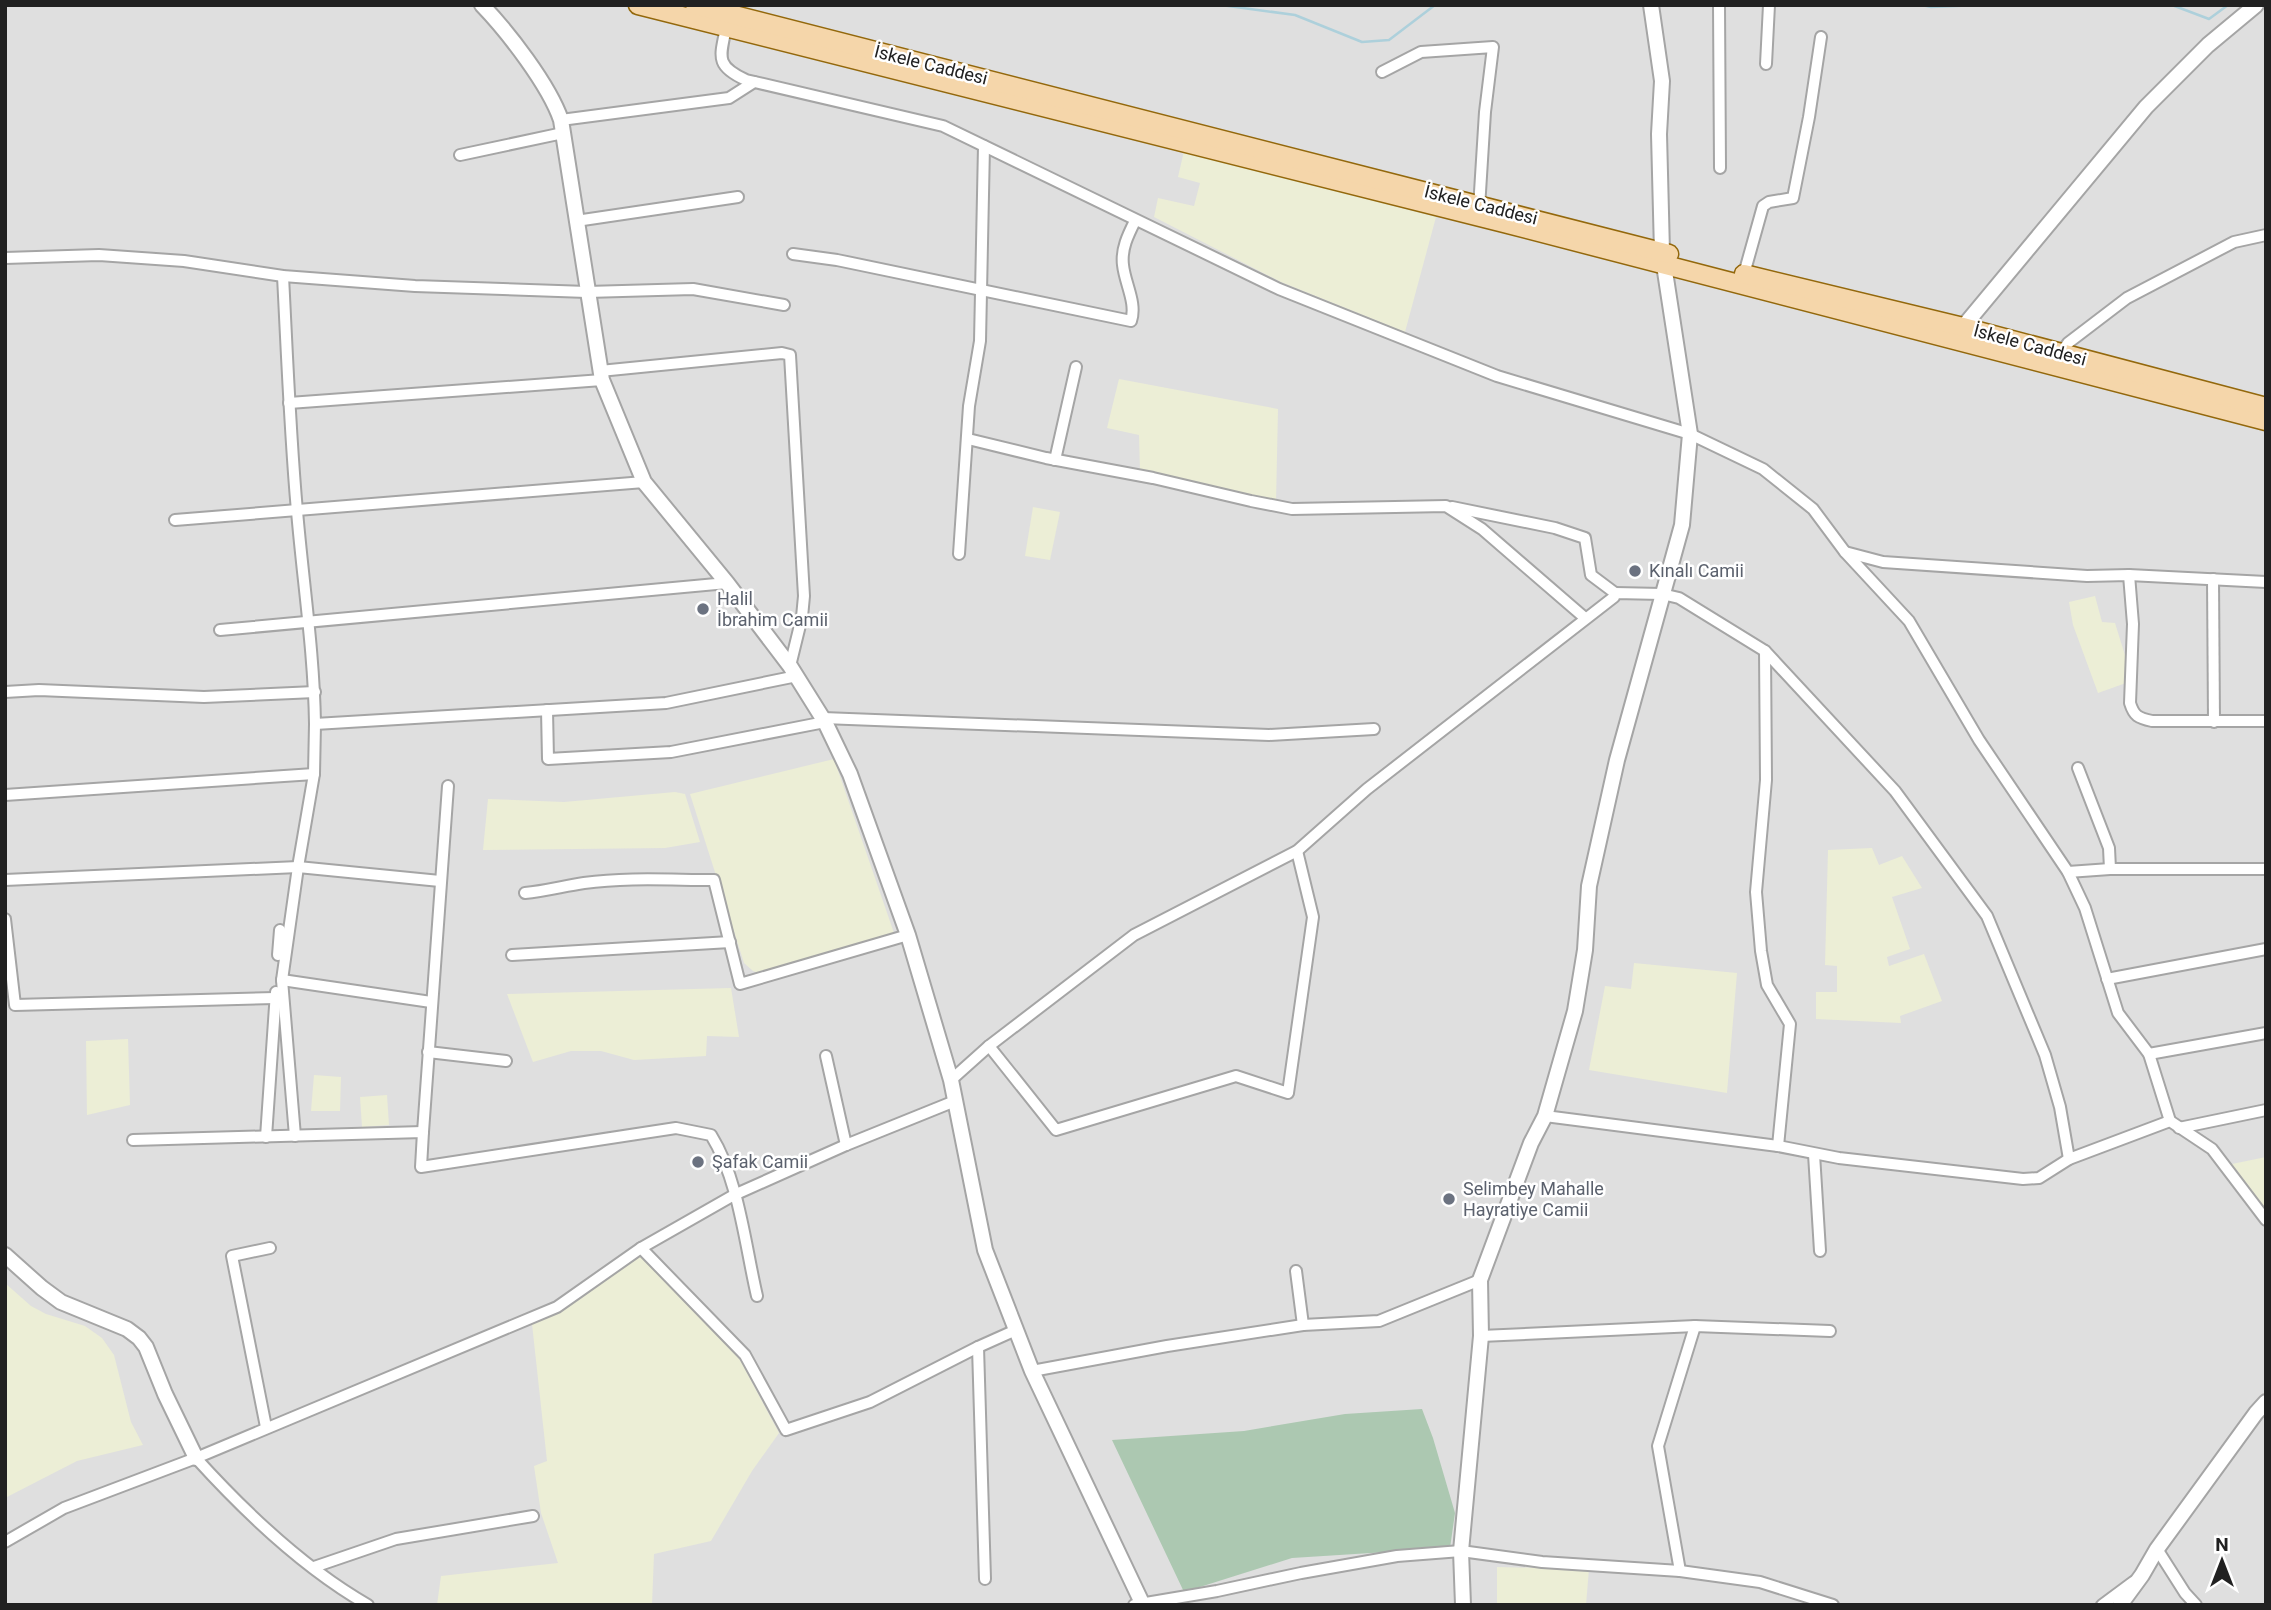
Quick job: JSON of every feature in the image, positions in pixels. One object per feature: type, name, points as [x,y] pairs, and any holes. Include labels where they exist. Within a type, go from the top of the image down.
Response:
[{"type":"main road","name":"İskele Caddesi","points":[[638,5],[711,15],[1258,150],[1663,259],[1744,274],[1963,327],[2266,407]]},
{"type":"main road","points":[[1663,259],[2266,421]]},
{"type":"street","points":[[1463,1605],[1461,1551],[1481,1336],[1480,1280],[1531,1143],[1545,1116],[1575,1011],[1585,950],[1590,886],[1614,773],[1682,525],[1690,434],[1663,259],[1660,134],[1662,81],[1651,5]]},
{"type":"street","points":[[1718,5],[1720,168]]},
{"type":"street","points":[[1766,64],[1769,5]]},
{"type":"street","points":[[1963,327],[2146,107],[2208,45],[2256,5]]},
{"type":"street","points":[[487,8],[550,96],[562,126],[601,375],[645,482],[727,583],[793,671],[824,720],[850,774],[908,935],[951,1080],[985,1250],[1032,1371],[1140,1604],[1397,1556],[1461,1551],[1542,1562],[1680,1572],[1760,1582],[1833,1605]]},
{"type":"street","points":[[711,15],[720,58],[724,67],[734,75],[943,126],[1279,289],[1497,376],[1690,434],[1763,469],[1813,509],[1845,552],[1909,621],[1979,740],[2068,872],[2085,908],[2118,1013],[2149,1054],[2175,1124],[2213,1149],[2266,1220]]},
{"type":"street","points":[[1744,274],[1763,206],[1769,202],[1793,198],[1810,117],[1821,37]]},
{"type":"street","points":[[1381,72],[1422,52],[1493,47],[1478,210]]},
{"type":"street","points":[[460,155],[562,126],[729,98],[754,82]]},
{"type":"street","points":[[960,554],[969,406],[980,341],[983,291],[984,146]]},
{"type":"street","points":[[576,221],[738,197]]},
{"type":"street","points":[[793,254],[836,260],[1131,321],[1134,312],[1123,264],[1123,249],[1135,221]]},
{"type":"street","points":[[2061,353],[2068,343],[2127,298],[2234,242],[2266,235]]},
{"type":"street","points":[[5,258],[99,255],[184,261],[283,276],[415,285],[587,292],[693,289],[784,305]]},
{"type":"street","points":[[283,276],[289,403],[297,510],[314,666],[316,723],[314,774],[282,980],[295,1136]]},
{"type":"street","points":[[289,403],[601,375],[782,353],[790,355],[804,596],[793,671]]},
{"type":"street","points":[[1055,460],[1076,367]]},
{"type":"street","points":[[968,439],[1055,460],[1153,478],[1292,509],[1446,506],[1555,528],[1585,538],[1591,575],[1615,593],[1662,594],[1679,598],[1765,651],[1895,791],[1987,916],[2045,1055],[2060,1107],[2069,1159]]},
{"type":"street","points":[[175,520],[645,482]]},
{"type":"street","points":[[1446,506],[1482,529],[1585,618]]},
{"type":"street","points":[[1845,552],[1883,562],[2087,576],[2129,575],[2266,582]]},
{"type":"street","points":[[2129,575],[2133,624],[2130,703],[2133,713],[2138,718],[2151,721],[2266,721]]},
{"type":"street","points":[[2213,579],[2214,722]]},
{"type":"street","points":[[220,630],[727,583]]},
{"type":"street","points":[[951,1080],[989,1046],[1134,935],[1297,851],[1367,789],[1614,597],[1615,593]]},
{"type":"street","points":[[1765,651],[1766,780],[1756,892],[1767,985],[1790,1024],[1778,1146]]},
{"type":"street","points":[[316,723],[666,703],[793,671]]},
{"type":"street","points":[[5,692],[39,690],[204,697],[315,692]]},
{"type":"street","points":[[547,710],[548,760],[671,752],[824,720],[1269,734],[1374,729]]},
{"type":"street","points":[[2078,768],[2109,848],[2110,869]]},
{"type":"street","points":[[5,795],[314,774]]},
{"type":"street","points":[[448,786],[421,1167],[676,1128],[711,1135],[721,1152],[734,1195],[757,1296]]},
{"type":"street","points":[[989,1046],[1056,1130],[1236,1076],[1288,1093],[1313,917],[1297,851]]},
{"type":"street","points":[[5,880],[298,867],[440,881]]},
{"type":"street","points":[[2068,872],[2110,869],[2266,869]]},
{"type":"street","points":[[525,893],[556,890],[582,883],[621,880],[714,880],[740,984],[908,935]]},
{"type":"street","points":[[5,919],[15,1005],[275,998]]},
{"type":"street","points":[[266,1137],[280,930]]},
{"type":"street","points":[[512,955],[730,942]]},
{"type":"street","points":[[2107,979],[2266,949]]},
{"type":"street","points":[[282,980],[431,1002]]},
{"type":"street","points":[[2149,1054],[2266,1033]]},
{"type":"street","points":[[428,1052],[506,1061]]},
{"type":"street","points":[[826,1056],[846,1145]]},
{"type":"street","points":[[5,1542],[64,1508],[196,1458],[557,1307],[640,1248],[734,1195],[846,1145],[955,1101]]},
{"type":"street","points":[[1545,1116],[1778,1146],[1814,1154],[2023,1179],[2039,1178],[2069,1159],[2175,1124],[2266,1110]]},
{"type":"street","points":[[133,1140],[423,1132]]},
{"type":"street","points":[[1814,1154],[1820,1251]]},
{"type":"street","points":[[266,1427],[232,1256],[270,1248]]},
{"type":"street","points":[[640,1248],[745,1355],[786,1430],[870,1402],[1016,1330]]},
{"type":"street","points":[[5,1255],[61,1302],[127,1329],[139,1338],[146,1347],[196,1458],[240,1506],[346,1593],[368,1605]]},
{"type":"street","points":[[1296,1271],[1303,1325]]},
{"type":"street","points":[[1032,1371],[1303,1325],[1379,1321],[1480,1280]]},
{"type":"street","points":[[1481,1336],[1695,1326],[1830,1331]]},
{"type":"street","points":[[1680,1572],[1658,1446],[1695,1326]]},
{"type":"street","points":[[978,1347],[985,1579]]},
{"type":"street","points":[[2120,1605],[2157,1549],[2266,1402]]},
{"type":"street","points":[[314,1567],[396,1539],[533,1516]]},
{"type":"street","points":[[2157,1549],[2185,1593],[2196,1605]]},
{"type":"street","points":[[2102,1605],[2142,1575]]},
{"type":"shaded area","points":[[5,5],[2266,5],[2266,1605],[5,1605]]},
{"type":"green space","points":[[1184,151],[1436,217],[1405,332],[1281,282],[1154,217],[1158,198],[1194,206],[1200,183],[1178,177]]},
{"type":"green space","points":[[1119,379],[1278,409],[1276,502],[1140,471],[1139,435],[1107,428]]},
{"type":"green space","points":[[1033,507],[1060,512],[1050,560],[1025,556]]},
{"type":"green space","points":[[2095,596],[2102,622],[2115,623],[2128,665],[2126,683],[2098,693],[2073,625],[2069,602]]},
{"type":"green space","points":[[834,759],[894,933],[761,974],[744,963],[690,794]]},
{"type":"green space","points":[[675,792],[685,794],[700,842],[665,848],[483,850],[488,799],[564,802]]},
{"type":"green space","points":[[1872,848],[1879,865],[1902,856],[1922,888],[1892,897],[1910,949],[1887,957],[1889,966],[1924,954],[1942,1001],[1900,1016],[1901,1023],[1816,1019],[1816,992],[1837,992],[1837,966],[1825,965],[1828,850]]},
{"type":"green space","points":[[1634,963],[1737,973],[1727,1093],[1589,1070],[1605,986],[1631,989]]},
{"type":"green space","points":[[731,988],[739,1037],[707,1036],[706,1056],[634,1060],[601,1051],[571,1051],[533,1062],[507,994]]},
{"type":"green space","points":[[128,1039],[130,1105],[87,1115],[86,1041]]},
{"type":"green space","points":[[314,1075],[341,1077],[340,1111],[311,1111]]},
{"type":"green space","points":[[387,1095],[389,1125],[362,1127],[360,1097]]},
{"type":"green space","points":[[2266,1157],[2266,1210],[2232,1164]]},
{"type":"green space","points":[[640,1256],[739,1358],[779,1433],[752,1471],[711,1541],[654,1554],[652,1605],[437,1605],[441,1576],[558,1563],[541,1513],[534,1466],[547,1461],[532,1324],[560,1312]]},
{"type":"green space","points":[[5,1283],[31,1306],[46,1314],[85,1326],[102,1338],[114,1355],[131,1422],[143,1445],[77,1461],[5,1498]]},
{"type":"green space","points":[[1422,1409],[1455,1513],[1450,1548],[1292,1558],[1184,1592],[1112,1440],[1244,1431],[1345,1414]]},
{"type":"green space","points":[[1497,1567],[1589,1569],[1586,1605],[1497,1605]]},
{"type":"waterway","points":[[1221,5],[1295,15],[1362,42],[1389,40],[1435,5]]},
{"type":"waterway","points":[[1922,5],[1980,5]]},
{"type":"waterway","points":[[2172,5],[2209,19],[2228,5]]},
{"type":"place","name":"Kınalı Camii","points":[[1635,571]]},
{"type":"place","name":"Halil İbrahim Camii","points":[[703,609]]},
{"type":"place","name":"Şafak Camii","points":[[698,1162]]},
{"type":"place","name":"Selimbey Mahalle Hayratiye Camii","points":[[1449,1199]]}]
